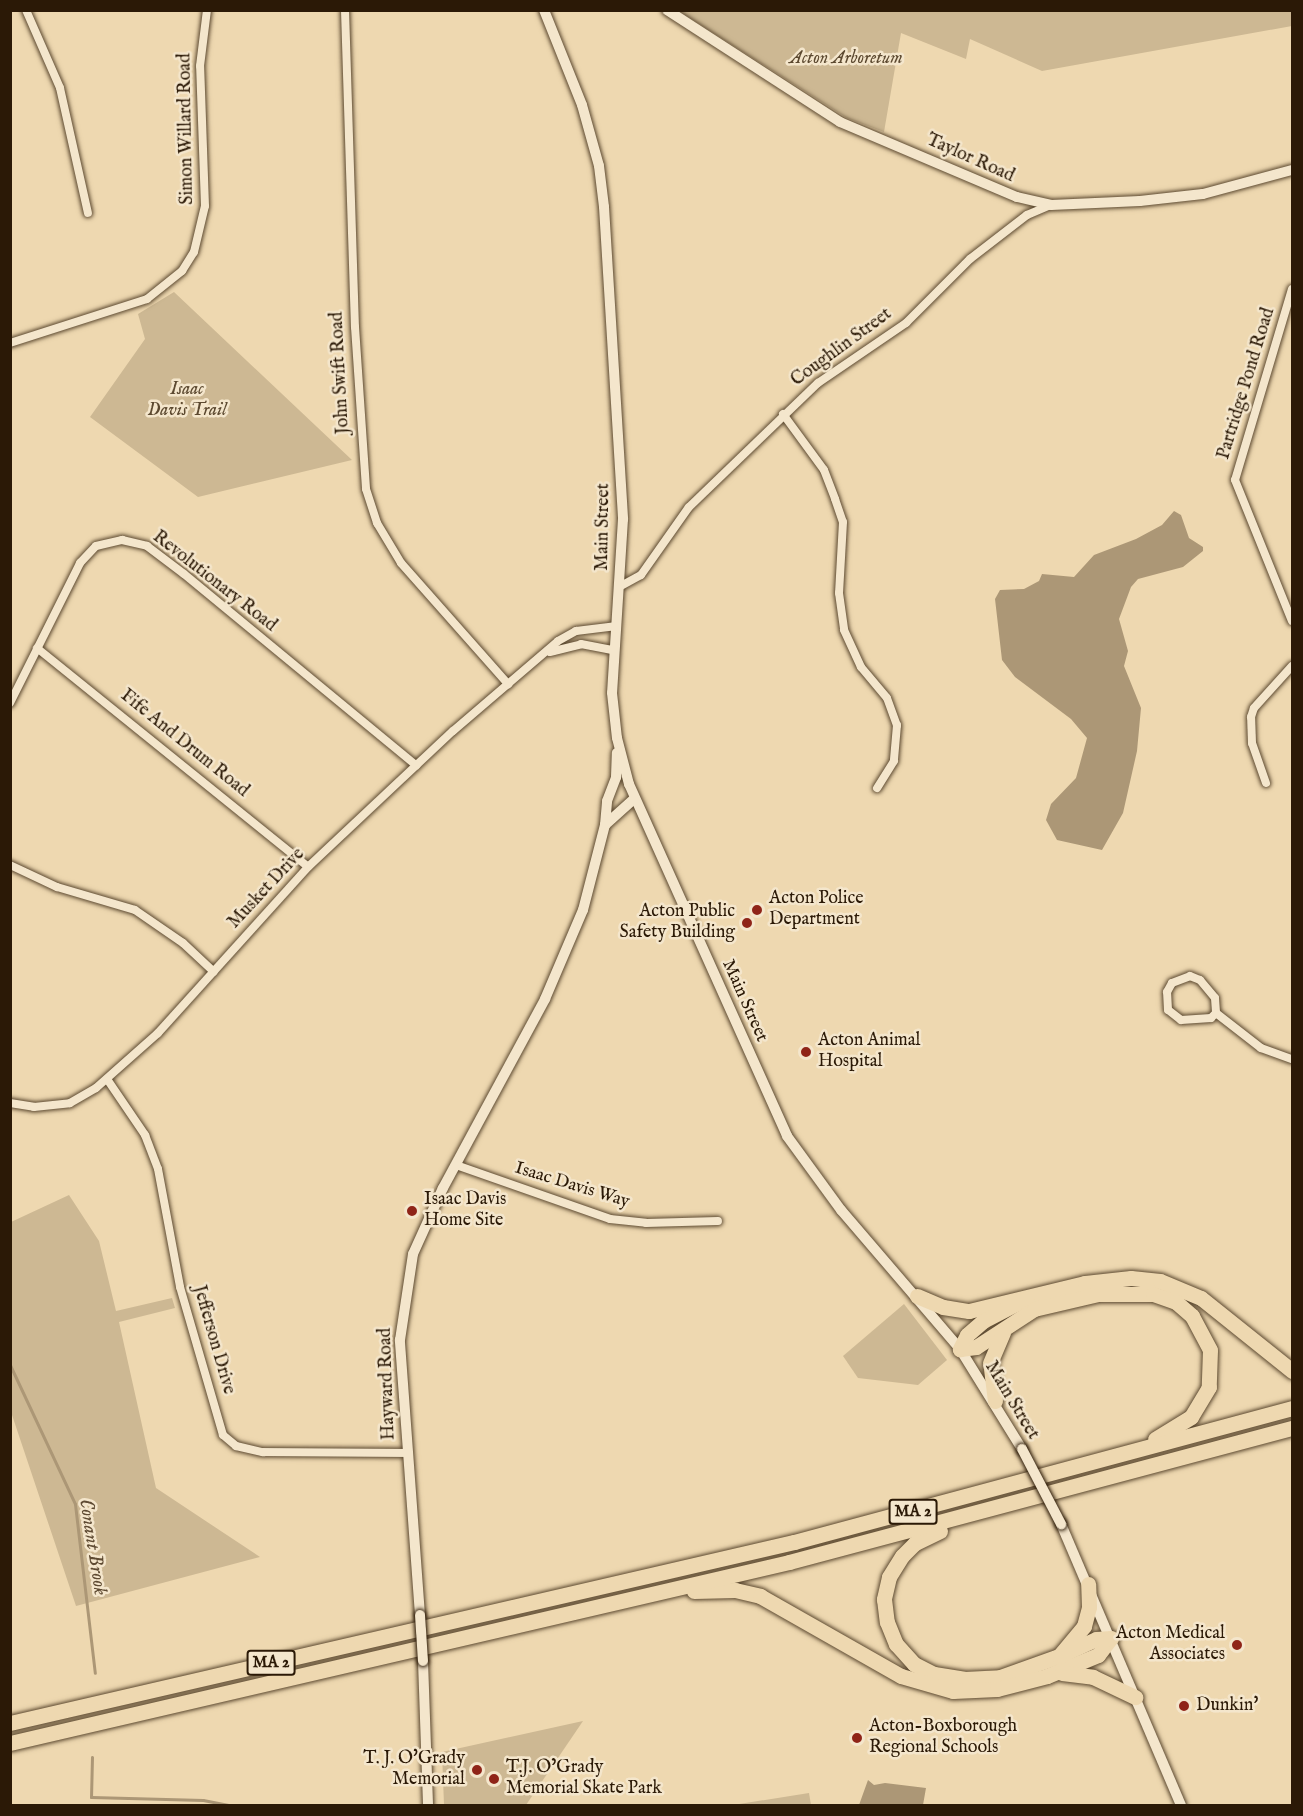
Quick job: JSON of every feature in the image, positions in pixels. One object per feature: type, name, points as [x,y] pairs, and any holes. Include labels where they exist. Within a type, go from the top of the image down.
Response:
[{"type":"highway","points":[[917,1296],[964,1311],[1112,1279],[1146,1279],[1173,1284],[1207,1302],[1293,1371]]},
{"type":"highway","points":[[960,1350],[976,1347],[1012,1322],[1056,1302],[1123,1292],[1162,1296],[1196,1320],[1206,1336],[1212,1361],[1210,1383],[1202,1404],[1179,1427],[1120,1456]]},
{"type":"highway","points":[[960,1350],[967,1335],[983,1321],[1027,1299]]},
{"type":"highway","points":[[995,1401],[990,1377],[992,1356],[999,1338],[1012,1322]]},
{"type":"highway","name":"MA 2","points":[[10,1723],[794,1542],[1293,1408]]},
{"type":"highway","name":"MA 2","points":[[10,1743],[658,1592],[982,1513],[1293,1428]]},
{"type":"highway","points":[[982,1513],[920,1540],[899,1560],[884,1599],[886,1622],[894,1640],[919,1667],[957,1679],[1014,1674],[1092,1640],[1111,1638]]},
{"type":"highway","points":[[1059,1656],[1084,1626],[1089,1607],[1088,1584]]},
{"type":"highway","points":[[658,1592],[729,1590],[760,1596],[895,1673],[932,1687],[989,1690],[1047,1676],[1098,1654],[1111,1638]]},
{"type":"highway","points":[[1047,1676],[1081,1674],[1135,1697]]},
{"type":"main road","name":"Main Street","points":[[544,10],[582,105],[599,166],[604,207],[621,474],[620,587],[613,650],[612,693],[617,738],[629,784],[787,1136],[841,1210],[917,1296],[960,1350],[995,1401],[1022,1449],[1061,1524],[1088,1584],[1181,1806]]},
{"type":"main road","name":"Taylor Road","points":[[667,10],[840,122],[983,185],[1051,205],[1203,194],[1293,170]]},
{"type":"main road","name":"Hayward Road","points":[[428,1806],[423,1661],[400,1340],[408,1281],[426,1222],[545,999],[583,910],[616,777],[617,738]]},
{"type":"main road","points":[[611,794],[623,784],[629,784]]},
{"type":"main road","points":[[605,825],[635,798]]},
{"type":"street","points":[[26,10],[60,88],[88,213]]},
{"type":"street","name":"Simon Willard Road","points":[[10,343],[147,299],[182,271],[194,252],[205,206],[200,66],[207,10]]},
{"type":"street","name":"John Swift Road","points":[[345,10],[355,327],[366,489],[377,523],[401,563],[508,684]]},
{"type":"street","name":"Coughlin Street","points":[[620,587],[641,575],[689,507],[818,382],[906,322],[970,259],[1027,215],[1051,205]]},
{"type":"street","name":"Partridge Pond Road","points":[[1293,290],[1235,480],[1293,621]]},
{"type":"street","points":[[783,414],[824,470],[835,499],[843,522],[839,593],[844,630],[861,667],[887,698],[897,724],[894,761],[877,788]]},
{"type":"street","name":"Revolutionary Road","points":[[10,703],[88,553],[108,541],[137,543],[184,574],[416,765]]},
{"type":"street","name":"Musket Drive","points":[[10,1103],[34,1107],[70,1103],[133,1058],[308,867],[416,765],[536,659],[576,631],[615,626]]},
{"type":"street","name":"Musket Drive","points":[[536,659],[556,649],[581,644],[613,650]]},
{"type":"street","name":"Fife And Drum Road","points":[[37,648],[308,867]]},
{"type":"street","points":[[1266,783],[1252,743],[1251,717],[1254,708],[1293,666]]},
{"type":"street","points":[[10,865],[57,887],[135,910],[183,943],[214,972]]},
{"type":"street","points":[[1216,1013],[1196,1022],[1174,1017],[1167,1001],[1172,983],[1190,976],[1200,980],[1215,998],[1216,1013],[1261,1048],[1293,1059]]},
{"type":"street","name":"Jefferson Drive","points":[[107,1078],[145,1135],[158,1169],[180,1287],[223,1435],[236,1446],[263,1452],[407,1454]]},
{"type":"street","name":"Isaac Davis Way","points":[[456,1165],[610,1219],[646,1223],[718,1221]]},
{"type":"green space","name":"Acton Arboretum","points":[[1292,10],[1292,26],[1042,71],[970,39],[966,59],[901,33],[884,132],[847,118],[679,11]]},
{"type":"green space","name":"Isaac Davis Trail","points":[[174,292],[352,460],[198,497],[90,417],[145,339],[138,314]]},
{"type":"green space","points":[[69,1195],[99,1241],[116,1311],[172,1298],[175,1308],[119,1322],[156,1488],[260,1557],[76,1606],[10,1409],[11,1222]]},
{"type":"green space","points":[[904,1304],[947,1360],[918,1385],[858,1378],[843,1356]]},
{"type":"green space","name":"T.J. O’Grady Memorial Skate Park","points":[[583,1721],[526,1805],[444,1805],[442,1752]]},
{"type":"green space","points":[[809,1793],[811,1805],[733,1805]]},
{"type":"shaded area","points":[[1174,511],[1181,515],[1189,538],[1203,547],[1203,551],[1183,567],[1138,579],[1131,587],[1119,619],[1128,651],[1124,666],[1141,708],[1137,751],[1123,813],[1102,850],[1057,840],[1046,820],[1051,804],[1076,778],[1087,738],[1071,719],[1015,677],[1002,660],[995,599],[1000,590],[1024,589],[1039,581],[1042,574],[1074,577],[1094,555],[1136,539],[1162,525]]},
{"type":"shaded area","points":[[868,1780],[874,1785],[885,1783],[926,1788],[923,1805],[859,1805]]},
{"type":"waterway","name":"Conant Brook","points":[[10,1365],[75,1504],[95,1673]]},
{"type":"waterway","name":"Conant Brook","points":[[92,1757],[91,1797],[203,1800],[233,1806]]},
{"type":"place","name":"Acton Police Department","points":[[757,910]]},
{"type":"place","name":"Acton Public Safety Building","points":[[747,923]]},
{"type":"place","name":"Acton Animal Hospital","points":[[806,1052]]},
{"type":"place","name":"Isaac Davis Home Site","points":[[412,1211]]},
{"type":"place","name":"Acton Medical Associates","points":[[1237,1645]]},
{"type":"place","name":"Dunkin'","points":[[1184,1706]]},
{"type":"place","name":"Acton-Boxborough Regional Schools","points":[[857,1738]]},
{"type":"place","name":"T. J. O'Grady Memorial","points":[[477,1770]]},
{"type":"place","name":"T.J. O’Grady Memorial Skate Park","points":[[494,1779]]}]
